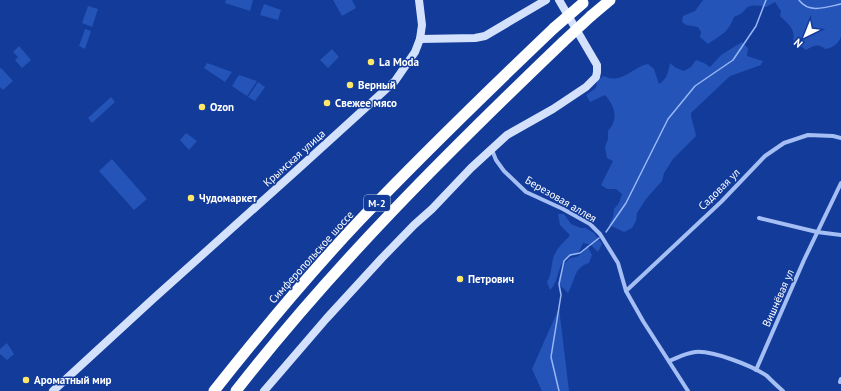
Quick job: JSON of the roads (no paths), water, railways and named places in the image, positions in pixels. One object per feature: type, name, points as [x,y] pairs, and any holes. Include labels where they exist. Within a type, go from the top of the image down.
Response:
[{"type":"highway","name":"М-2","points":[[237,391],[245,379],[301,312],[370,234],[466,135],[563,42],[610,0]]},
{"type":"highway","name":"Симферопольское шоссе","points":[[214,391],[287,303],[358,222],[455,123],[584,1]]},
{"type":"street","name":"Крымская улица","points":[[52,391],[395,81],[415,52],[420,39],[422,25],[419,0]]},
{"type":"street","points":[[420,39],[476,38],[485,36],[546,0]]},
{"type":"street","points":[[264,391],[326,319],[382,258],[471,168],[507,135],[553,110],[586,87],[596,77],[597,65],[559,0]]},
{"type":"street","name":"Садовая ул","points":[[626,291],[721,202],[765,156],[784,142],[808,135],[833,136],[841,138]]},
{"type":"street","name":"Березовая аллея","points":[[492,150],[496,160],[504,171],[526,192],[563,209],[590,224],[600,234],[618,263],[626,291],[643,321],[688,391]]},
{"type":"street","name":"Вишнёвая ул","points":[[756,370],[817,232],[841,183]]},
{"type":"street","points":[[759,218],[817,232],[841,235]]},
{"type":"street","points":[[668,361],[693,352],[714,353],[756,370],[766,376],[783,391]]},
{"type":"waterway","points":[[606,232],[626,203],[668,119],[695,86],[733,60],[756,26],[766,0]]},
{"type":"waterway","points":[[799,0],[808,7],[813,8],[824,8],[841,4]]},
{"type":"waterway","points":[[559,391],[551,357],[561,295],[559,284],[564,261],[570,255],[580,253],[599,238]]},
{"type":"place","name":"La Moda","points":[[371,62]]},
{"type":"place","name":"Верный","points":[[350,85]]},
{"type":"place","name":"Свежее мясо","points":[[327,103]]},
{"type":"place","name":"Ozon","points":[[202,107]]},
{"type":"place","name":"Чудомаркет","points":[[191,198]]},
{"type":"place","name":"Петрович","points":[[460,279]]},
{"type":"place","name":"Ароматный мир","points":[[26,380]]}]
